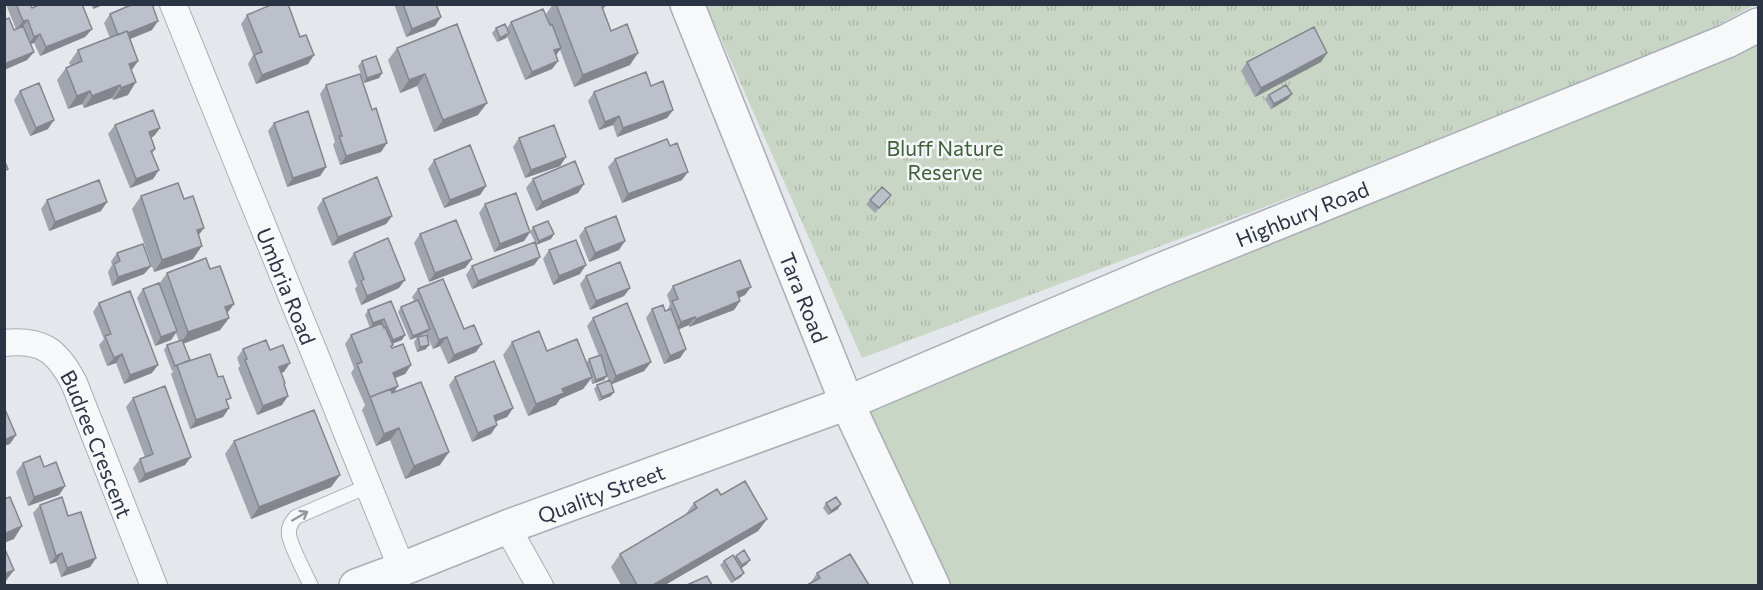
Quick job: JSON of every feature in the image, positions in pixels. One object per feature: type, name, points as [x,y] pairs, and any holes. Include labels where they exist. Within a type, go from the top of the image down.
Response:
[{"type":"street","name":"Umbria Road","points":[[173,4],[402,569]]},
{"type":"street","name":"Tara Road","points":[[687,4],[847,403],[933,585]]},
{"type":"street","name":"Highbury Road","points":[[847,403],[1158,271],[1727,41],[1758,26]]},
{"type":"street","name":"Budree Crescent","points":[[4,343],[35,343],[64,363],[154,585]]},
{"type":"street","name":"Quality Street","points":[[356,585],[507,527],[847,403]]},
{"type":"street","points":[[507,527],[540,585]]},
{"type":"lane","points":[[311,585],[289,536],[292,521],[296,517],[368,486]]},
{"type":"green space","name":"Bluff Nature Reserve","points":[[706,5],[1755,5],[1646,64],[862,358]]},
{"type":"green space","points":[[1758,20],[1758,585],[936,585],[847,403]]},
{"type":"building","points":[[16,4],[30,4],[32,8],[41,4],[82,4],[92,29],[46,47],[40,34],[34,37],[28,20],[23,21]]},
{"type":"building","points":[[133,4],[152,4],[158,21],[118,35],[110,14]]},
{"type":"building","points":[[273,4],[288,4],[300,37],[306,35],[314,55],[262,75],[254,55],[262,52],[247,15]]},
{"type":"building","points":[[403,4],[436,4],[441,17],[412,29]]},
{"type":"building","points":[[556,4],[606,4],[602,7],[611,31],[627,24],[638,53],[583,75]]},
{"type":"building","points":[[543,9],[550,25],[552,24],[561,48],[554,50],[558,61],[532,72],[511,22]]},
{"type":"building","points":[[9,18],[14,30],[23,26],[34,52],[4,64],[4,20]]},
{"type":"building","points":[[457,24],[487,103],[443,120],[425,74],[409,80],[397,48]]},
{"type":"building","points":[[505,24],[509,33],[500,38],[496,28]]},
{"type":"building","points":[[1314,27],[1327,53],[1261,88],[1247,62]]},
{"type":"building","points":[[127,31],[138,61],[129,64],[136,82],[121,88],[120,85],[92,96],[90,91],[77,96],[66,68],[82,61],[78,50]]},
{"type":"building","points":[[376,56],[382,73],[367,78],[362,61]]},
{"type":"building","points":[[646,72],[651,86],[663,81],[673,110],[623,128],[619,116],[605,122],[594,92]]},
{"type":"building","points":[[360,74],[372,110],[376,108],[387,143],[346,156],[326,85]]},
{"type":"building","points":[[39,83],[54,120],[36,128],[20,91]]},
{"type":"building","points":[[1286,85],[1292,94],[1274,104],[1269,95]]},
{"type":"building","points":[[153,110],[160,128],[149,132],[155,149],[151,151],[159,170],[136,179],[115,125]]},
{"type":"building","points":[[308,111],[326,167],[293,178],[274,123]]},
{"type":"building","points":[[554,125],[566,157],[531,170],[519,138]]},
{"type":"building","points":[[667,139],[670,146],[677,143],[688,172],[628,194],[615,159]]},
{"type":"building","points":[[470,145],[486,186],[450,200],[434,160]]},
{"type":"building","points":[[575,161],[584,184],[542,202],[533,179]]},
{"type":"building","points":[[377,177],[392,216],[338,237],[323,199]]},
{"type":"building","points":[[99,180],[107,202],[55,222],[47,200]]},
{"type":"building","points":[[178,183],[184,199],[193,196],[204,228],[197,230],[202,246],[162,260],[141,196]]},
{"type":"building","points":[[882,187],[891,195],[879,208],[870,200]]},
{"type":"building","points":[[516,193],[530,232],[500,244],[485,204]]},
{"type":"building","points":[[616,216],[625,241],[595,253],[585,228]]},
{"type":"building","points":[[456,220],[472,259],[435,273],[420,234]]},
{"type":"building","points":[[548,221],[554,234],[539,241],[533,227]]},
{"type":"building","points":[[388,238],[405,280],[367,296],[361,281],[364,279],[354,253]]},
{"type":"building","points":[[576,240],[586,265],[559,276],[549,250]]},
{"type":"building","points":[[535,242],[540,257],[478,281],[472,266]]},
{"type":"building","points":[[143,244],[151,266],[118,277],[114,264],[120,261],[117,253]]},
{"type":"building","points":[[206,258],[210,269],[220,266],[234,304],[225,307],[229,318],[188,332],[167,273]]},
{"type":"building","points":[[740,260],[751,287],[737,292],[740,301],[696,319],[695,317],[681,322],[672,301],[678,299],[673,286]]},
{"type":"building","points":[[620,262],[630,288],[596,301],[586,276]]},
{"type":"building","points":[[443,279],[464,329],[474,325],[482,344],[454,355],[447,337],[439,340],[418,289]]},
{"type":"building","points":[[159,283],[177,331],[161,337],[143,289]]},
{"type":"building","points":[[130,291],[158,365],[130,375],[122,354],[114,358],[105,336],[111,334],[99,303]]},
{"type":"building","points":[[418,300],[430,329],[413,336],[401,307]]},
{"type":"building","points":[[391,301],[405,335],[393,340],[384,319],[373,323],[368,310]]},
{"type":"building","points":[[627,303],[651,362],[616,376],[593,318]]},
{"type":"building","points":[[663,305],[665,311],[671,309],[686,349],[670,356],[652,309]]},
{"type":"building","points":[[382,323],[393,345],[392,348],[403,344],[411,365],[393,373],[398,386],[370,397],[357,364],[362,362],[351,335]]},
{"type":"building","points":[[539,331],[547,351],[577,339],[592,377],[562,389],[564,393],[536,404],[512,342]]},
{"type":"building","points":[[427,335],[429,345],[420,347],[418,337]]},
{"type":"building","points":[[182,340],[190,360],[175,366],[167,345]]},
{"type":"building","points":[[266,340],[270,350],[283,345],[290,363],[279,367],[288,396],[263,406],[243,349]]},
{"type":"building","points":[[210,354],[218,377],[223,376],[231,398],[226,400],[229,408],[196,420],[177,365]]},
{"type":"building","points":[[601,355],[607,376],[596,380],[589,359]]},
{"type":"building","points":[[494,361],[513,408],[494,416],[497,425],[478,433],[455,377]]},
{"type":"building","points":[[610,380],[614,392],[602,397],[597,385]]},
{"type":"building","points":[[421,382],[449,452],[414,466],[399,428],[384,434],[370,397],[391,389],[392,393]]},
{"type":"building","points":[[165,386],[191,457],[145,474],[140,459],[153,454],[133,398]]},
{"type":"building","points":[[4,407],[16,435],[4,440]]},
{"type":"building","points":[[314,410],[340,475],[259,507],[234,441]]},
{"type":"building","points":[[40,456],[44,467],[56,462],[65,486],[34,497],[23,463]]},
{"type":"building","points":[[745,481],[767,519],[653,585],[637,585],[620,554],[697,508],[694,503],[717,489],[721,495]]},
{"type":"building","points":[[10,497],[22,526],[4,534],[4,499]]},
{"type":"building","points":[[62,497],[68,516],[81,512],[96,558],[67,568],[62,553],[56,556],[40,505]]},
{"type":"building","points":[[836,497],[841,504],[831,511],[826,503]]},
{"type":"building","points":[[4,547],[14,570],[4,574]]},
{"type":"building","points":[[744,550],[750,560],[742,565],[736,556]]},
{"type":"building","points":[[850,554],[869,585],[807,585],[820,578],[817,573]]},
{"type":"building","points":[[733,555],[744,573],[735,579],[724,561]]},
{"type":"building","points":[[707,576],[712,585],[687,585]]}]
